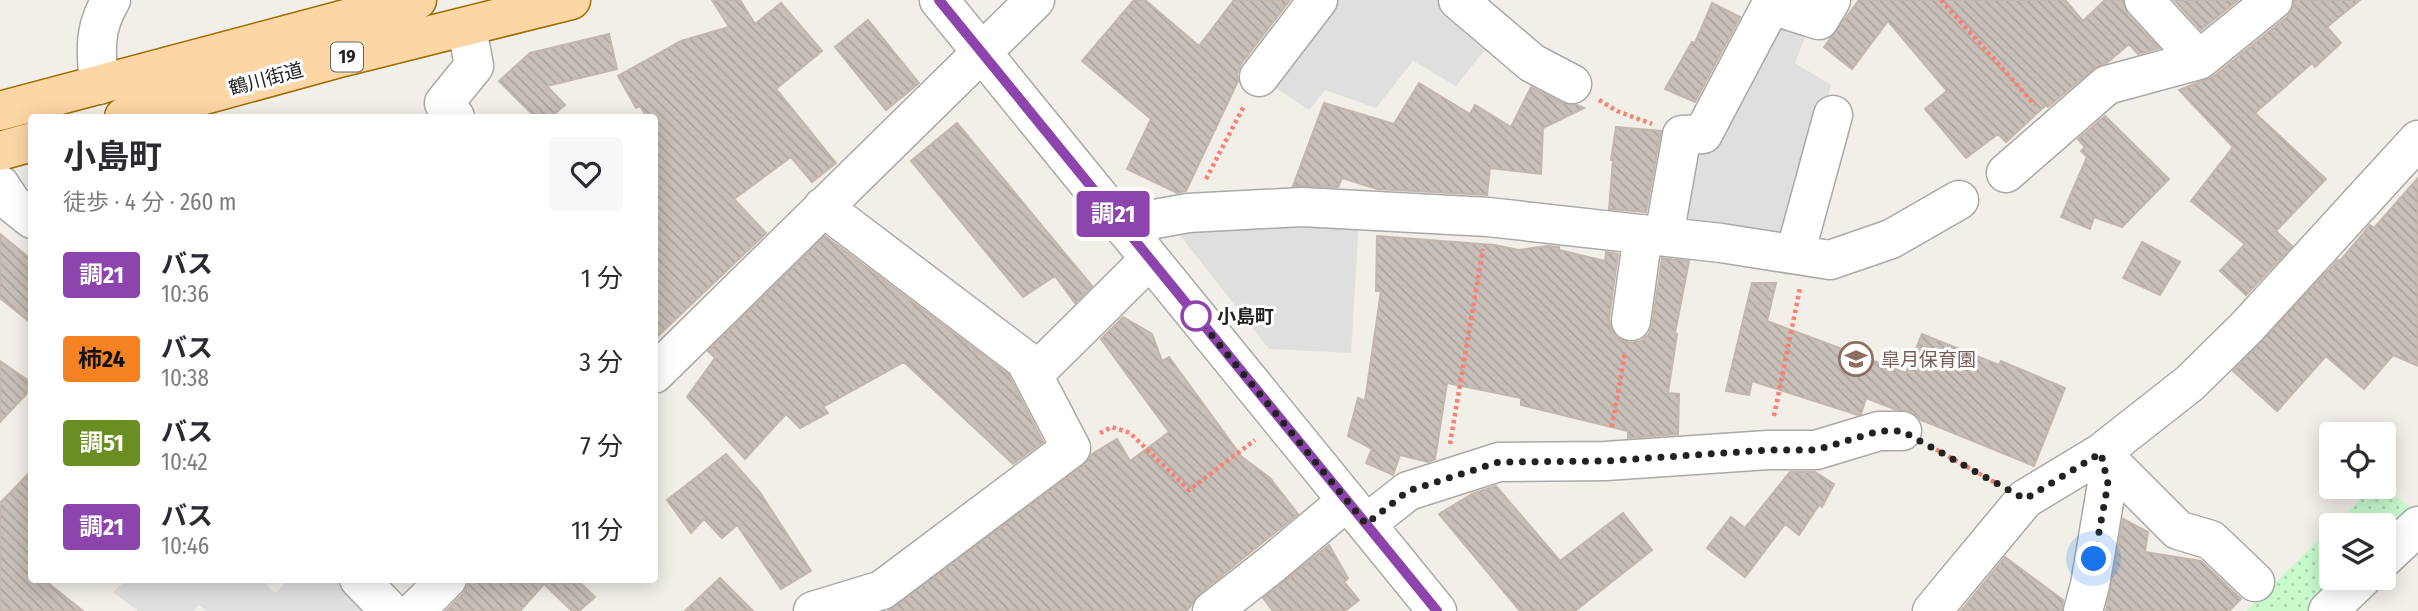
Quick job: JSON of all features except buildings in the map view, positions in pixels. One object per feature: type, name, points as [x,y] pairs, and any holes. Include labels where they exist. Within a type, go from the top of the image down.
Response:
[{"type":"main road","name":"鶴川街道","points":[[0,111],[417,0]]},
{"type":"main road","name":"鶴川街道","points":[[135,114],[343,57],[571,0]]},
{"type":"main road","points":[[0,151],[28,143]]},
{"type":"street","points":[[99,85],[96,45],[99,22],[111,0]]},
{"type":"street","points":[[939,0],[1437,611]]},
{"type":"street","points":[[658,370],[1035,0]]},
{"type":"street","points":[[1259,77],[1318,0]]},
{"type":"street","points":[[1458,0],[1532,63],[1572,84]]},
{"type":"street","points":[[1630,321],[1682,135],[1703,134],[1771,5],[1819,20],[1831,0]]},
{"type":"street","points":[[2144,0],[2199,60]]},
{"type":"street","points":[[2006,173],[2107,85],[2199,60],[2273,0]]},
{"type":"street","points":[[453,114],[444,103],[474,66],[467,28]]},
{"type":"street","points":[[1800,255],[1833,116]]},
{"type":"street","points":[[1933,611],[2025,499],[2101,453],[2190,383],[2247,327],[2418,140]]},
{"type":"street","points":[[0,184],[12,204],[28,216]]},
{"type":"street","points":[[1033,376],[1138,245],[1155,219],[1188,213],[1301,207],[1488,217],[1654,235],[1830,260],[1891,239],[1959,200]]},
{"type":"street","points":[[813,611],[882,590],[1071,448],[1025,360],[823,207]]},
{"type":"street","points":[[1212,611],[1272,564],[1356,512],[1408,491],[1499,462],[1606,461],[1768,450],[1816,450],[1879,431],[1902,431]]},
{"type":"street","points":[[2101,453],[2178,530],[2211,540],[2255,582]]},
{"type":"street","points":[[2083,611],[2108,484],[2101,453]]},
{"type":"street","points":[[2396,547],[2418,526]]},
{"type":"street","points":[[363,583],[390,611]]},
{"type":"street","points":[[415,611],[443,583]]},
{"type":"street","points":[[2328,611],[2350,590]]},
{"type":"path","points":[[1941,0],[2057,129]]},
{"type":"path","points":[[1188,213],[1259,77]]},
{"type":"path","points":[[1572,84],[1617,111],[1682,135]]},
{"type":"path","points":[[1444,479],[1488,217]]},
{"type":"path","points":[[1768,450],[1800,255]]},
{"type":"path","points":[[1606,461],[1630,321]]},
{"type":"path","points":[[1071,448],[1112,427],[1130,433],[1189,490],[1259,437]]},
{"type":"path","points":[[1902,431],[2025,499]]},
{"type":"shaded area","points":[[1329,0],[1441,0],[1492,41],[1456,86],[1413,61],[1376,108],[1325,90],[1309,110],[1267,82]]},
{"type":"shaded area","points":[[1775,20],[1807,32],[1795,63],[1831,85],[1790,234],[1679,228],[1691,147]]},
{"type":"shaded area","points":[[1168,220],[1359,220],[1351,353],[1269,349]]},
{"type":"shaded area","points":[[123,583],[265,583],[275,593],[286,583],[348,583],[376,611],[207,611],[199,605],[193,611],[138,611],[113,592]]},
{"type":"green space","points":[[2396,497],[2415,511],[2396,529],[2396,513],[2346,513],[2361,499],[2396,499]]},
{"type":"green space","points":[[2319,540],[2319,590],[2332,590],[2310,611],[2246,611]]},
{"type":"bus line","name":"調21","points":[[939,0],[1437,611]]},
{"type":"place","name":"小島町","points":[[1196,316]]},
{"type":"place","name":"皐月保育園","points":[[1856,359]]},
{"type":"route","points":[[1196,316],[1366,524],[1408,491],[1499,462],[1606,461],[1768,450],[1816,450],[1879,431],[1902,431],[2025,499],[2101,453],[2108,484],[2094,559]]}]
